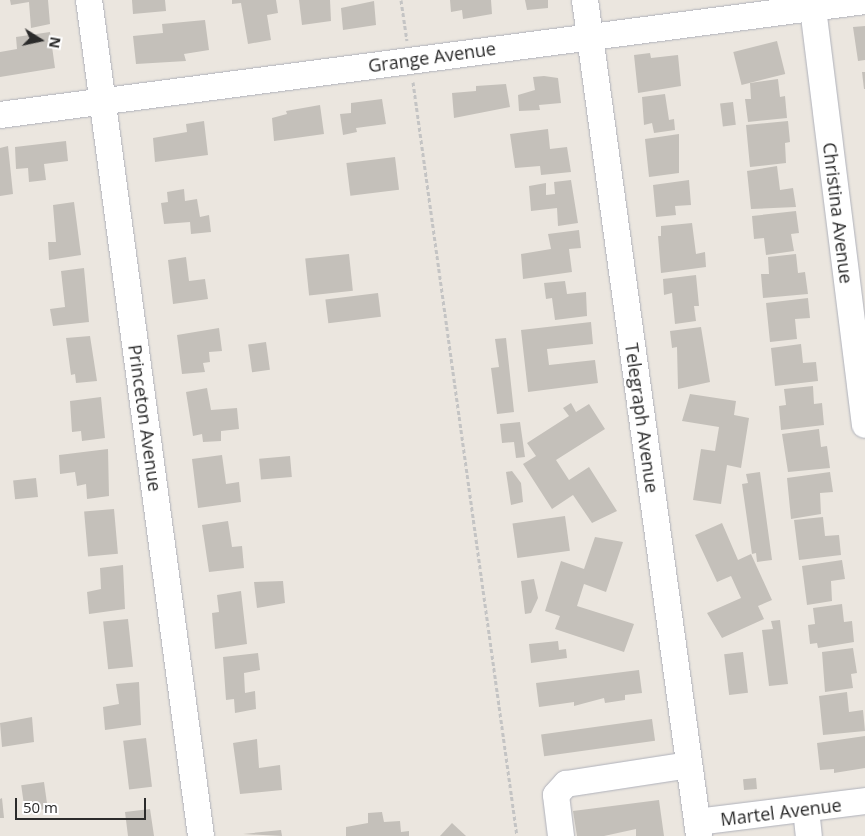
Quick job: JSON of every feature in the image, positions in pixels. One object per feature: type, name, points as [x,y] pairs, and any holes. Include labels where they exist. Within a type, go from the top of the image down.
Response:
[{"type":"street","name":"Princeton Avenue","points":[[89,0],[201,836]]},
{"type":"street","name":"Telegraph Avenue","points":[[585,0],[698,829]]},
{"type":"street","name":"Grange Avenue","points":[[0,115],[590,37],[812,4],[865,1]]},
{"type":"street","name":"Christina Avenue","points":[[812,4],[865,425]]},
{"type":"street","points":[[561,836],[556,795],[566,784],[689,766]]},
{"type":"street","name":"Martel Avenue","points":[[698,829],[806,809],[865,801]]},
{"type":"street","points":[[806,809],[809,836]]},
{"type":"path","points":[[402,0],[408,60],[517,836]]},
{"type":"building","points":[[10,0],[48,0],[50,24],[31,28],[29,2],[11,5]]},
{"type":"building","points":[[132,0],[165,0],[166,11],[133,14]]},
{"type":"building","points":[[232,0],[276,0],[278,13],[267,15],[271,40],[248,44],[241,3],[232,4]]},
{"type":"building","points":[[299,0],[330,0],[331,21],[302,25]]},
{"type":"building","points":[[450,0],[491,0],[492,14],[463,19],[462,10],[451,12]]},
{"type":"building","points":[[525,0],[548,0],[548,8],[527,10]]},
{"type":"building","points":[[374,1],[376,25],[343,30],[341,8]]},
{"type":"building","points":[[205,20],[209,50],[184,54],[186,61],[136,64],[133,36],[163,33],[162,24]]},
{"type":"building","points":[[865,26],[865,60],[858,61],[853,27]]},
{"type":"building","points":[[50,32],[55,68],[0,77],[0,52],[17,49],[16,37]]},
{"type":"building","points":[[777,41],[785,74],[742,85],[733,52]]},
{"type":"building","points":[[650,53],[651,58],[678,55],[681,86],[638,93],[634,55]]},
{"type":"building","points":[[862,72],[865,72],[865,89],[864,89]]},
{"type":"building","points":[[533,77],[558,78],[561,103],[539,105],[540,110],[519,111],[518,95],[535,90]]},
{"type":"building","points":[[778,79],[780,97],[785,96],[787,118],[748,122],[745,99],[751,99],[750,83]]},
{"type":"building","points":[[506,84],[510,107],[454,118],[452,93],[476,91],[476,86]]},
{"type":"building","points":[[665,94],[669,120],[674,119],[675,130],[654,133],[652,123],[644,125],[642,97]]},
{"type":"building","points":[[382,99],[386,124],[356,128],[357,132],[343,135],[340,114],[351,113],[351,103]]},
{"type":"building","points":[[733,102],[736,125],[723,126],[720,104]]},
{"type":"building","points":[[320,105],[324,134],[274,141],[272,118],[287,114],[286,111]]},
{"type":"building","points":[[204,121],[208,155],[155,162],[153,138],[187,132],[186,124]]},
{"type":"building","points":[[788,121],[790,142],[785,143],[786,163],[750,167],[746,125]]},
{"type":"building","points":[[548,129],[550,149],[567,147],[571,172],[541,175],[540,166],[515,168],[510,134]]},
{"type":"building","points":[[679,134],[679,173],[649,177],[645,139]]},
{"type":"building","points":[[66,141],[68,161],[44,164],[46,180],[29,182],[28,168],[16,169],[15,147]]},
{"type":"building","points":[[8,146],[13,194],[0,196],[0,148]]},
{"type":"building","points":[[395,157],[399,190],[350,196],[346,163]]},
{"type":"building","points":[[777,166],[780,190],[793,188],[796,207],[751,209],[747,171]]},
{"type":"building","points":[[571,180],[578,223],[558,226],[557,208],[531,211],[529,186],[546,183],[546,195],[555,194],[554,182]]},
{"type":"building","points":[[689,180],[691,205],[675,206],[676,215],[656,217],[653,185]]},
{"type":"building","points":[[184,189],[185,201],[197,199],[200,217],[209,215],[211,232],[191,234],[190,222],[164,224],[161,203],[168,202],[167,192]]},
{"type":"building","points":[[74,202],[81,255],[49,260],[48,242],[56,242],[53,205]]},
{"type":"building","points":[[796,211],[799,233],[791,234],[794,251],[766,255],[764,238],[754,239],[752,216]]},
{"type":"building","points":[[692,223],[696,254],[705,252],[706,267],[661,273],[658,236],[661,236],[661,226]]},
{"type":"building","points":[[579,230],[581,248],[569,249],[572,272],[523,279],[521,254],[551,249],[548,234]]},
{"type":"building","points":[[349,254],[353,291],[309,295],[305,259]]},
{"type":"building","points":[[796,254],[798,273],[805,272],[808,294],[763,298],[761,274],[769,274],[768,257]]},
{"type":"building","points":[[186,257],[189,281],[205,279],[208,299],[173,304],[168,260]]},
{"type":"building","points":[[84,268],[89,322],[53,326],[50,309],[65,307],[61,271]]},
{"type":"building","points":[[696,275],[699,306],[694,306],[696,321],[675,324],[672,293],[664,295],[663,279]]},
{"type":"building","points":[[565,281],[567,294],[586,292],[587,316],[555,320],[552,298],[546,299],[544,283]]},
{"type":"building","points":[[378,293],[381,317],[328,323],[325,299]]},
{"type":"building","points":[[808,298],[810,318],[795,319],[797,339],[770,342],[766,303]]},
{"type":"building","points":[[591,322],[593,344],[547,349],[549,365],[595,360],[598,383],[528,392],[521,330]]},
{"type":"building","points":[[701,327],[710,382],[678,389],[677,347],[672,348],[670,331]]},
{"type":"building","points":[[219,328],[222,351],[209,352],[210,362],[203,363],[205,372],[182,374],[177,335]]},
{"type":"building","points":[[90,336],[97,381],[76,383],[75,374],[71,375],[66,338]]},
{"type":"building","points":[[506,338],[514,412],[497,414],[491,368],[499,367],[495,339]]},
{"type":"building","points":[[266,342],[270,370],[252,372],[248,345]]},
{"type":"building","points":[[801,344],[803,363],[816,362],[818,381],[775,386],[771,348]]},
{"type":"building","points":[[813,386],[814,404],[822,403],[824,425],[781,430],[779,406],[786,405],[784,389]]},
{"type":"building","points":[[207,388],[211,410],[237,408],[239,429],[221,431],[221,441],[203,442],[202,434],[193,436],[186,392]]},
{"type":"building","points":[[690,394],[736,401],[734,415],[749,418],[741,468],[727,465],[721,504],[693,500],[701,449],[715,451],[719,427],[682,421]]},
{"type":"building","points":[[101,397],[105,438],[82,441],[81,431],[72,432],[70,401]]},
{"type":"building","points":[[571,403],[576,412],[589,404],[605,429],[556,460],[569,480],[589,467],[617,511],[592,523],[573,495],[552,509],[523,464],[536,456],[527,443],[569,416],[563,408]]},
{"type":"building","points":[[520,422],[525,457],[516,458],[514,442],[502,443],[500,424]]},
{"type":"building","points":[[819,429],[821,447],[827,446],[830,468],[788,472],[782,434]]},
{"type":"building","points":[[108,449],[109,496],[87,499],[86,484],[77,486],[75,472],[60,474],[59,455]]},
{"type":"building","points":[[222,455],[226,484],[239,482],[241,502],[198,508],[192,459]]},
{"type":"building","points":[[290,456],[292,477],[261,480],[259,459]]},
{"type":"building","points":[[512,471],[521,483],[523,502],[511,505],[506,472]]},
{"type":"building","points":[[760,472],[772,560],[757,562],[756,553],[752,554],[742,484],[748,483],[746,474]]},
{"type":"building","points":[[830,472],[833,492],[820,493],[821,514],[791,519],[787,478]]},
{"type":"building","points":[[36,478],[38,497],[15,499],[13,480]]},
{"type":"building","points":[[114,509],[118,554],[88,556],[84,512]]},
{"type":"building","points":[[565,516],[570,551],[517,558],[513,523]]},
{"type":"building","points":[[823,517],[825,536],[839,535],[841,555],[799,560],[794,520]]},
{"type":"building","points":[[228,521],[232,547],[242,546],[244,568],[209,572],[202,525]]},
{"type":"building","points":[[722,523],[738,560],[751,554],[772,600],[758,606],[764,619],[722,638],[707,613],[741,598],[731,576],[717,582],[695,535]]},
{"type":"building","points":[[595,537],[623,542],[606,592],[584,584],[577,606],[634,624],[624,652],[555,629],[560,616],[545,611],[561,561],[584,569]]},
{"type":"building","points":[[842,560],[845,579],[831,581],[832,601],[807,605],[802,566]]},
{"type":"building","points":[[123,565],[125,609],[89,614],[87,592],[101,589],[100,568]]},
{"type":"building","points":[[534,579],[538,598],[531,613],[525,614],[521,581]]},
{"type":"building","points":[[283,581],[285,603],[257,608],[254,582]]},
{"type":"building","points":[[241,591],[247,644],[215,649],[212,613],[219,612],[217,595]]},
{"type":"building","points":[[842,604],[844,622],[852,621],[854,642],[818,648],[817,643],[810,644],[808,625],[815,624],[813,608]]},
{"type":"building","points":[[128,619],[133,667],[108,669],[103,622]]},
{"type":"building","points":[[780,620],[788,684],[769,686],[762,630],[773,629],[771,621]]},
{"type":"building","points":[[558,641],[559,650],[566,649],[567,658],[531,663],[529,644]]},
{"type":"building","points":[[853,648],[857,673],[851,674],[853,688],[825,692],[822,652]]},
{"type":"building","points":[[743,652],[748,693],[729,695],[724,654]]},
{"type":"building","points":[[258,653],[260,670],[244,673],[245,693],[255,691],[256,709],[235,713],[234,699],[226,700],[223,657]]},
{"type":"building","points":[[639,670],[642,693],[625,695],[625,700],[605,703],[604,698],[574,706],[574,702],[539,707],[536,683]]},
{"type":"building","points":[[139,682],[141,725],[105,730],[103,707],[119,704],[116,684]]},
{"type":"building","points":[[847,692],[849,712],[863,710],[865,731],[823,735],[819,696]]},
{"type":"building","points":[[32,717],[34,742],[2,747],[0,723]]},
{"type":"building","points":[[652,719],[655,741],[544,756],[541,735]]},
{"type":"building","points":[[865,736],[865,768],[834,773],[834,769],[820,770],[817,743]]},
{"type":"building","points":[[146,738],[152,787],[129,789],[123,741]]},
{"type":"building","points":[[257,739],[259,768],[280,765],[282,790],[240,794],[233,743]]},
{"type":"building","points":[[756,778],[757,789],[744,790],[743,779]]},
{"type":"building","points":[[44,782],[48,809],[25,812],[21,785]]},
{"type":"building","points":[[2,798],[4,818],[0,818],[0,799]]},
{"type":"building","points":[[659,800],[664,836],[636,836],[636,829],[604,836],[577,836],[573,811]]},
{"type":"building","points":[[150,809],[154,836],[128,836],[125,812]]},
{"type":"building","points":[[382,812],[384,822],[400,821],[401,832],[409,831],[409,836],[346,836],[346,827],[368,823],[368,813]]},
{"type":"building","points":[[452,823],[466,836],[440,836]]},
{"type":"building","points":[[281,830],[282,836],[243,834]]}]
